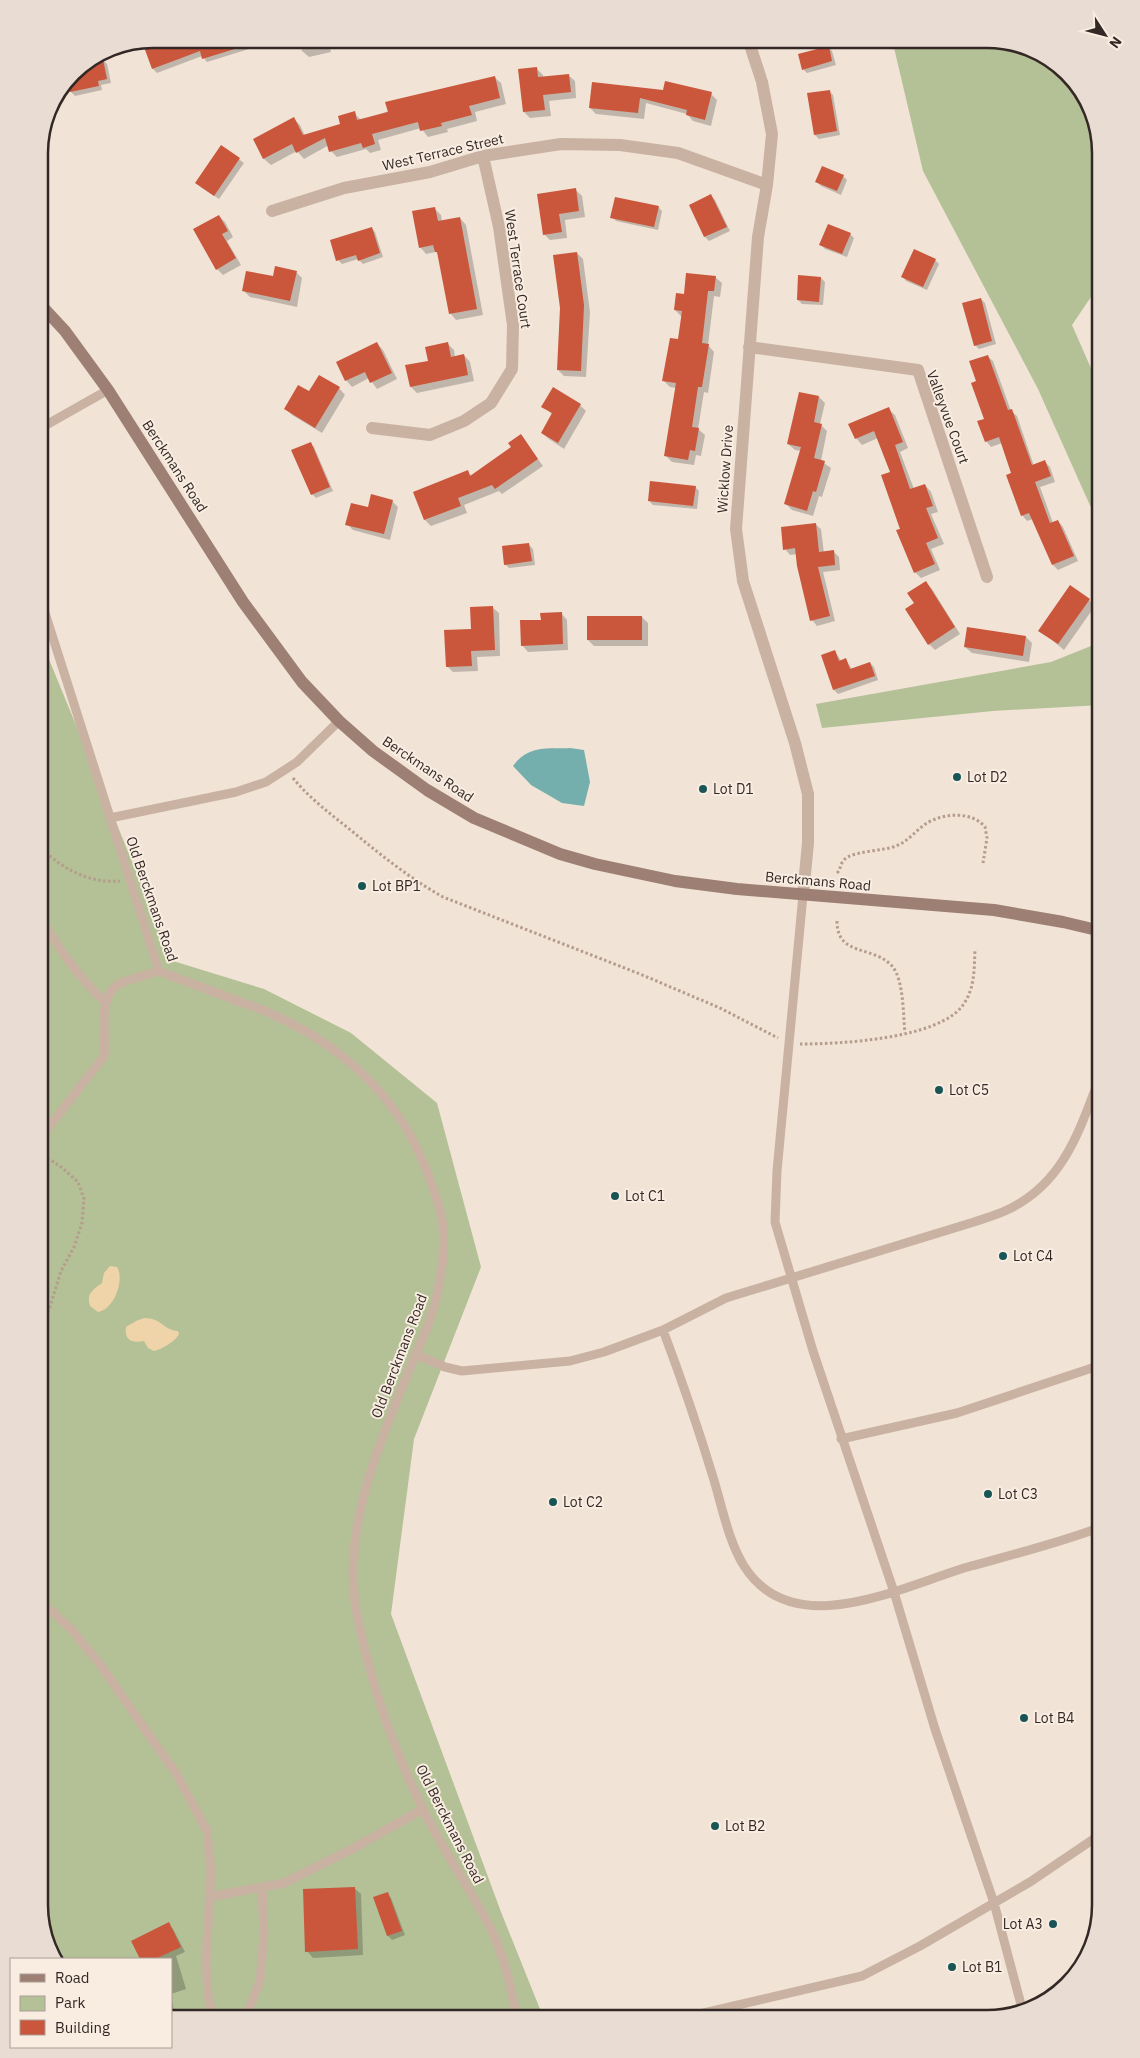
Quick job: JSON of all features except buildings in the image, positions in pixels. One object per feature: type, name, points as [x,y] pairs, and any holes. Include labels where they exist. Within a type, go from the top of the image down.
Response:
[{"type":"main road","name":"Berckmans Road","points":[[48,313],[65,331],[108,390],[243,602],[302,682],[373,751],[435,794],[474,818],[560,854],[595,864],[675,881],[803,895],[994,910],[1054,920],[1092,929]]},
{"type":"street","name":"Wicklow Drive","points":[[751,48],[762,82],[772,134],[767,185],[758,237],[736,529],[743,581],[795,743],[808,794],[808,843],[803,895]]},
{"type":"street","name":"West Terrace Street","points":[[272,212],[344,188],[430,172],[483,156],[561,144],[620,144],[678,153],[767,185]]},
{"type":"street","name":"West Terrace Court","points":[[372,428],[430,435],[464,421],[491,403],[512,368],[513,325],[499,227],[483,156]]},
{"type":"street","name":"Valleyvue Court","points":[[749,347],[918,370],[987,577]]},
{"type":"lane","points":[[48,424],[108,390]]},
{"type":"lane","name":"Old Berckmans Road","points":[[48,622],[159,971],[276,1016],[336,1050],[365,1074],[396,1112],[417,1147],[432,1186],[442,1218],[442,1260],[439,1288],[375,1457],[354,1542],[352,1578],[356,1613],[373,1683],[391,1734],[423,1809],[491,1931],[506,1967],[515,2010]]},
{"type":"lane","points":[[110,818],[236,792],[266,782],[286,770],[339,720]]},
{"type":"lane","points":[[803,895],[777,1171],[775,1222],[790,1277],[841,1440],[894,1592],[935,1729],[994,1903],[1021,2005]]},
{"type":"lane","points":[[48,931],[86,984],[106,1002]]},
{"type":"lane","points":[[48,1128],[104,1056],[106,1041],[104,1007],[108,993],[120,984],[159,971]]},
{"type":"lane","points":[[415,1354],[445,1367],[462,1371],[570,1361],[604,1352],[662,1330],[726,1298],[974,1222],[1008,1209],[1041,1187],[1059,1167],[1072,1147],[1092,1097]]},
{"type":"lane","points":[[662,1330],[687,1393],[732,1540],[743,1565],[750,1574],[777,1597],[803,1605],[845,1605],[894,1592],[969,1567],[1070,1539],[1092,1530]]},
{"type":"lane","points":[[841,1440],[957,1413],[1092,1368]]},
{"type":"lane","points":[[48,1608],[71,1629],[99,1662],[177,1775],[207,1831],[211,1871],[206,1962],[211,2010]]},
{"type":"lane","points":[[209,1897],[284,1884],[423,1809]]},
{"type":"lane","points":[[717,2010],[862,1976],[920,1946],[1030,1882],[1092,1840]]},
{"type":"lane","points":[[249,2010],[260,1981],[264,1935],[262,1888]]},
{"type":"path","points":[[286,770],[309,797],[415,881],[443,897],[630,970],[720,1008],[788,1044],[844,1042],[920,1031],[941,1023],[962,1006],[970,992],[974,978],[975,950]]},
{"type":"path","points":[[837,873],[841,869],[842,862],[849,856],[881,851],[897,846],[908,840],[933,820],[945,817],[972,817],[985,827],[987,838],[983,863]]},
{"type":"path","points":[[48,854],[87,879],[108,882],[130,880]]},
{"type":"path","points":[[837,920],[837,931],[847,945],[883,958],[893,966],[900,988],[905,1033]]},
{"type":"path","points":[[48,1159],[60,1166],[78,1182],[84,1199],[82,1223],[74,1247],[61,1271],[48,1312]]},
{"type":"green space","points":[[894,48],[995,48],[1022,53],[1034,58],[1057,73],[1071,88],[1085,112],[1092,145],[1092,295],[1072,325],[1092,371],[1092,510],[1038,389],[923,171]]},
{"type":"green space","points":[[1092,646],[1092,706],[993,711],[822,728],[816,704],[1051,662]]},
{"type":"green space","points":[[48,657],[173,961],[264,989],[351,1033],[437,1103],[481,1267],[414,1439],[391,1614],[501,1912],[540,2010],[172,2010],[172,1958],[62,1958],[55,1946],[48,1920]]},
{"type":"sand","points":[[110,1266],[117,1267],[120,1279],[119,1286],[109,1306],[98,1312],[90,1306],[89,1298],[93,1290],[102,1283],[104,1273]]},
{"type":"sand","points":[[144,1318],[155,1320],[169,1329],[178,1331],[179,1334],[168,1345],[154,1351],[148,1348],[144,1341],[136,1342],[130,1340],[126,1335],[126,1327]]},
{"type":"water","points":[[570,748],[584,750],[590,782],[584,806],[562,803],[531,785],[513,766],[525,754],[532,751]]},
{"type":"place","name":"Lot D2","points":[[957,777]]},
{"type":"place","name":"Lot D1","points":[[703,789]]},
{"type":"place","name":"Lot BP1","points":[[362,886]]},
{"type":"place","name":"Lot C5","points":[[939,1090]]},
{"type":"place","name":"Lot C1","points":[[615,1196]]},
{"type":"place","name":"Lot C4","points":[[1003,1256]]},
{"type":"place","name":"Lot C3","points":[[988,1494]]},
{"type":"place","name":"Lot C2","points":[[553,1502]]},
{"type":"place","name":"Lot B4","points":[[1024,1718]]},
{"type":"place","name":"Lot B2","points":[[715,1826]]},
{"type":"place","name":"Lot A3","points":[[1053,1924]]},
{"type":"place","name":"Lot B1","points":[[952,1967]]}]
